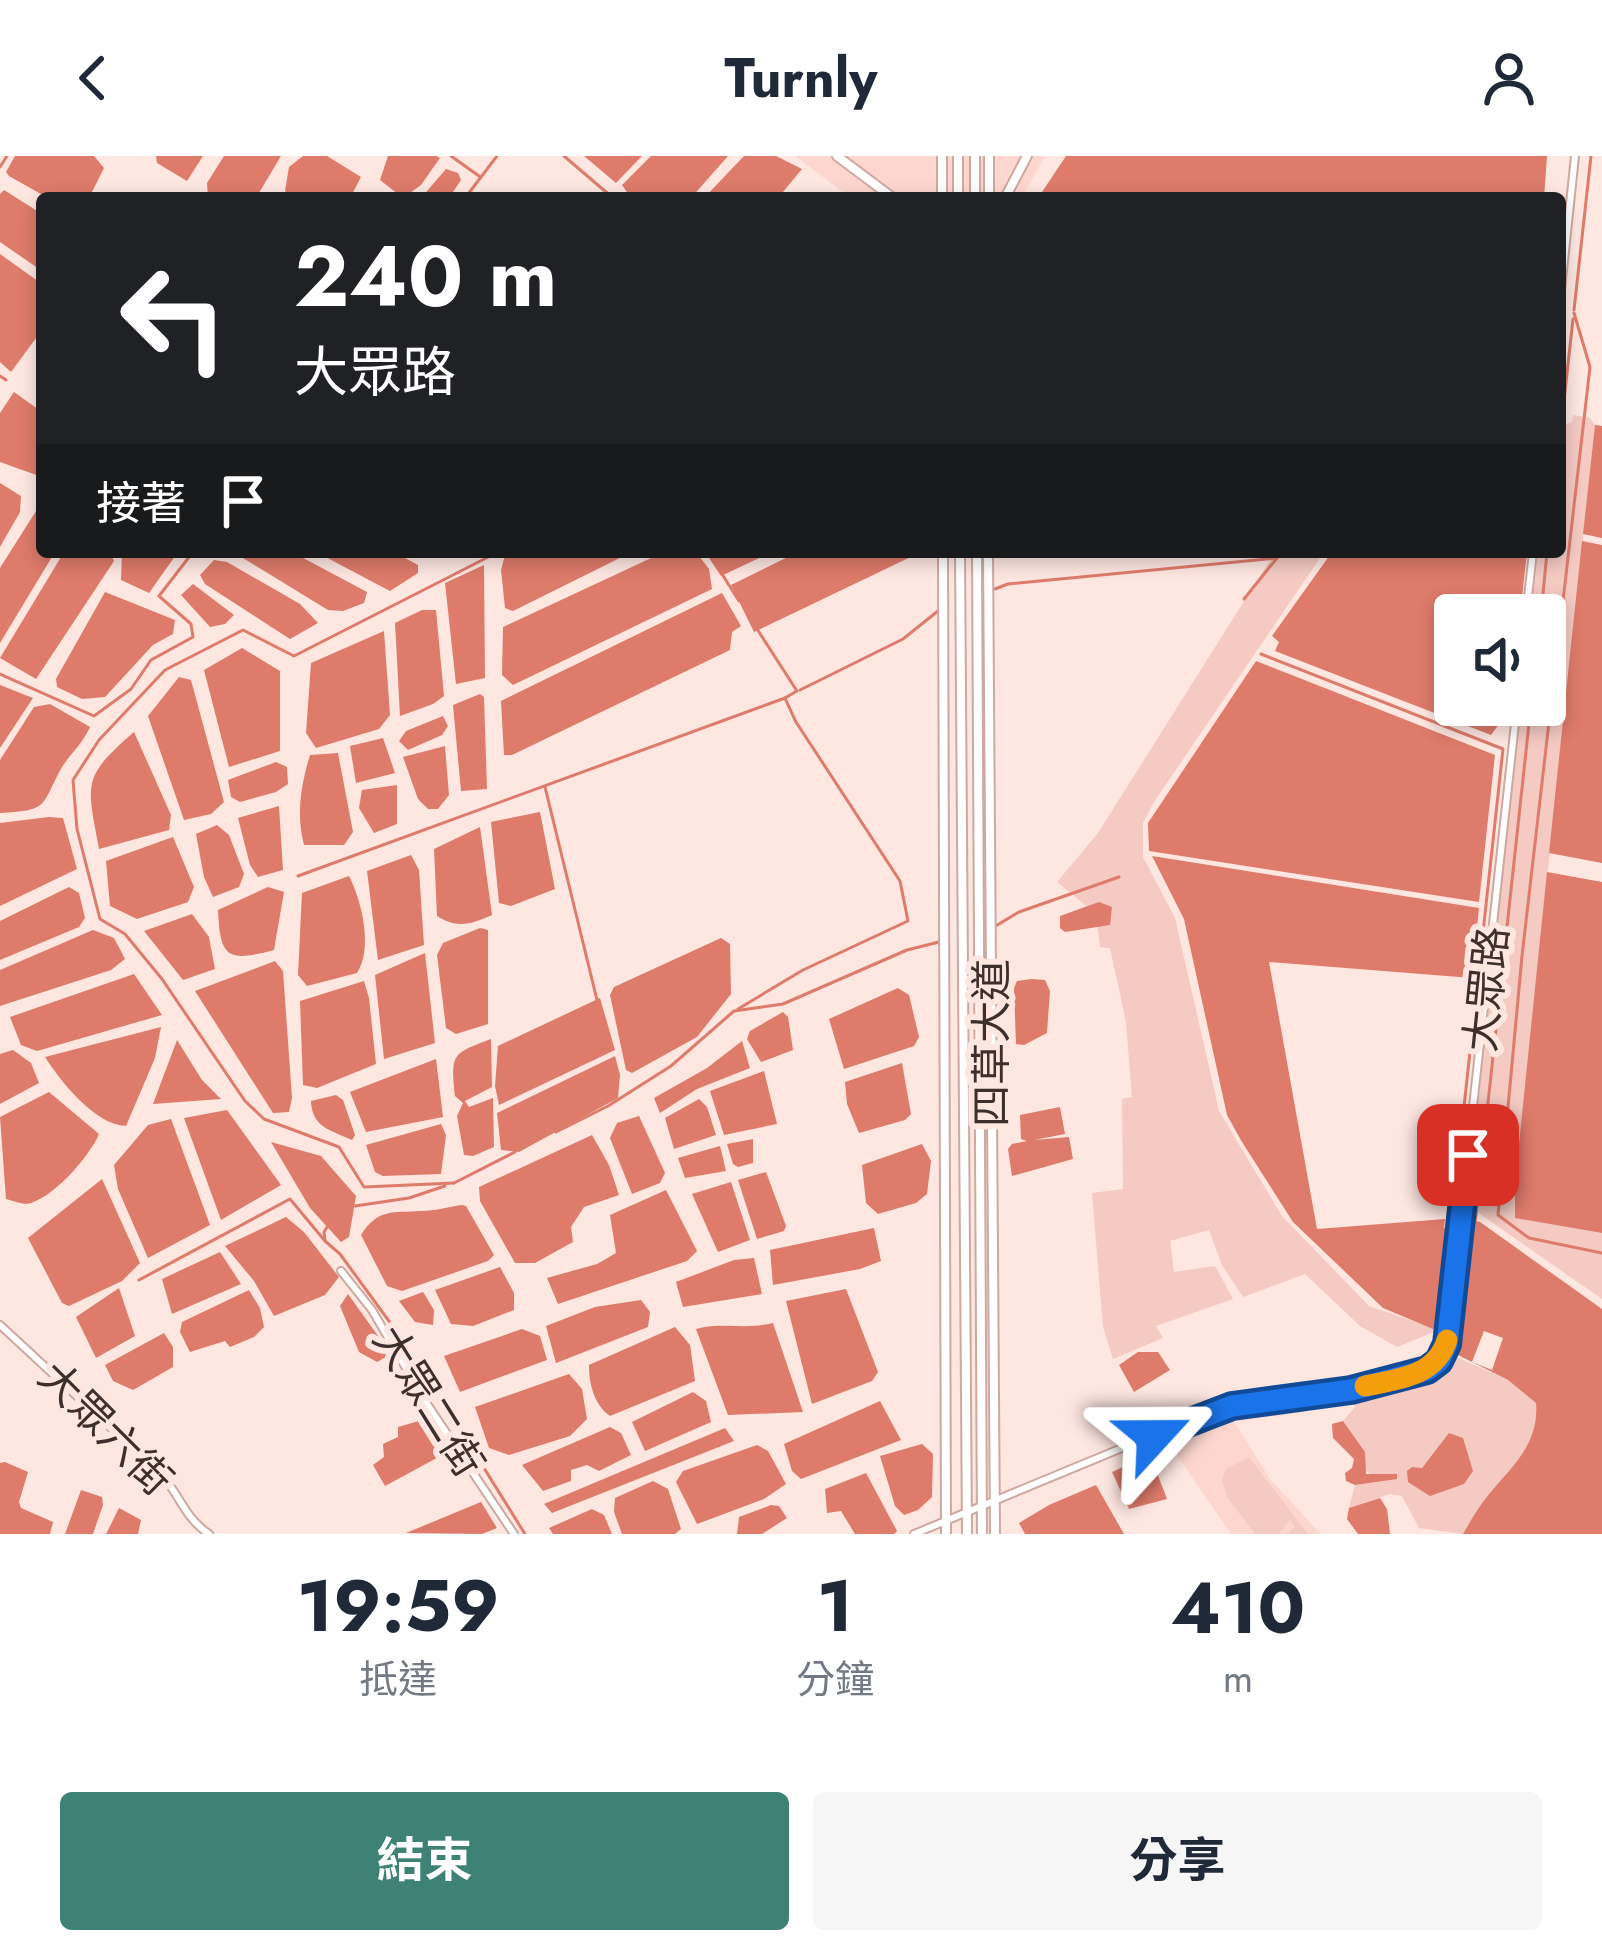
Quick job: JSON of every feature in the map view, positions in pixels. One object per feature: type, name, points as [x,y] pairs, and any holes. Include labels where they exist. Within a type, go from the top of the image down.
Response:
[{"type":"street","points":[[837,156],[885,192]]},
{"type":"street","points":[[942,156],[942,192]]},
{"type":"street","points":[[958,156],[958,192]]},
{"type":"street","points":[[974,156],[975,192]]},
{"type":"street","points":[[989,156],[989,192]]},
{"type":"street","points":[[1008,192],[1028,156]]},
{"type":"street","points":[[1566,242],[1575,156]]},
{"type":"street","name":"四草大道","points":[[943,558],[946,1534]]},
{"type":"street","name":"四草大道","points":[[960,558],[967,1534]]},
{"type":"street","name":"四草大道","points":[[977,558],[982,1534]]},
{"type":"street","name":"四草大道","points":[[988,558],[995,1534]]},
{"type":"street","points":[[1528,594],[1532,558]]},
{"type":"street","name":"大眾路","points":[[914,1534],[1209,1412],[1351,1390],[1427,1370],[1439,1361],[1447,1344],[1515,726]]},
{"type":"street","name":"大眾二街","points":[[341,1271],[372,1310],[514,1534]]},
{"type":"street","name":"大眾六街","points":[[0,1325],[162,1475],[190,1521],[208,1534]]},
{"type":"shaded area","points":[[15,156],[94,156],[104,168],[92,192],[37,192],[6,172]]},
{"type":"shaded area","points":[[156,156],[203,156],[187,181],[157,163]]},
{"type":"shaded area","points":[[224,156],[281,156],[260,192],[208,192],[207,183]]},
{"type":"shaded area","points":[[303,156],[327,156],[361,177],[353,192],[286,192],[289,167]]},
{"type":"shaded area","points":[[388,156],[440,158],[411,192],[395,192],[380,180]]},
{"type":"shaded area","points":[[584,156],[642,156],[616,183]]},
{"type":"shaded area","points":[[651,156],[728,156],[696,192],[627,192],[622,185]]},
{"type":"shaded area","points":[[744,156],[776,156],[802,169],[783,192],[710,192]]},
{"type":"shaded area","points":[[795,156],[1045,156],[1025,192],[843,192]]},
{"type":"shaded area","points":[[1066,156],[1547,156],[1544,192],[1042,192]]},
{"type":"shaded area","points":[[446,169],[458,173],[461,180],[453,192],[426,192]]},
{"type":"shaded area","points":[[4,190],[36,210],[36,267],[0,242],[0,194]]},
{"type":"shaded area","points":[[0,254],[36,280],[36,338],[11,372],[0,362]]},
{"type":"shaded area","points":[[14,392],[36,408],[36,475],[0,462],[0,413]]},
{"type":"shaded area","points":[[1573,415],[1590,418],[1595,425],[1566,699],[1566,594],[1533,594],[1537,558],[1566,558],[1566,424]]},
{"type":"shaded area","points":[[1595,425],[1602,426],[1602,538],[1583,534]]},
{"type":"shaded area","points":[[0,483],[21,496],[20,512],[0,547]]},
{"type":"shaded area","points":[[36,511],[36,558],[51,558],[0,643],[0,568]]},
{"type":"shaded area","points":[[1582,541],[1602,545],[1602,863],[1549,853]]},
{"type":"shaded area","points":[[60,558],[113,558],[36,679],[0,658]]},
{"type":"shaded area","points":[[122,558],[174,558],[149,593],[121,580]]},
{"type":"shaded area","points":[[243,558],[303,558],[367,592],[364,603],[343,611],[328,610]]},
{"type":"shaded area","points":[[327,558],[405,558],[418,565],[418,573],[390,591]]},
{"type":"shaded area","points":[[504,558],[620,558],[513,611],[505,608]]},
{"type":"shaded area","points":[[651,558],[701,558],[709,569],[712,589],[513,685],[502,675],[503,627]]},
{"type":"shaded area","points":[[709,558],[759,558],[721,576]]},
{"type":"shaded area","points":[[786,558],[908,558],[754,632],[731,585]]},
{"type":"shaded area","points":[[1271,558],[1320,558],[1154,802],[1143,823],[1143,857],[1175,918],[1219,1111],[1282,1216],[1369,1306],[1439,1330],[1397,1347],[1360,1326],[1305,1274],[1243,1297],[1222,1265],[1209,1230],[1170,1241],[1174,1272],[1215,1266],[1233,1299],[1156,1326],[1163,1338],[1113,1359],[1103,1327],[1092,1193],[1123,1189],[1122,1099],[1132,1097],[1126,1022],[1110,948],[1100,947],[1096,914],[1057,882],[1098,833]]},
{"type":"shaded area","points":[[1328,558],[1526,558],[1522,594],[1434,594],[1434,713],[1275,651],[1279,642],[1272,636]]},
{"type":"shaded area","points":[[214,560],[227,562],[300,604],[318,623],[290,639],[205,584],[200,575]]},
{"type":"shaded area","points":[[484,565],[485,678],[456,684],[445,583]]},
{"type":"shaded area","points":[[193,584],[234,615],[225,624],[210,627],[181,595]]},
{"type":"shaded area","points":[[105,592],[175,620],[173,634],[153,645],[105,697],[82,699],[57,687],[56,679]]},
{"type":"shaded area","points":[[722,593],[741,626],[732,632],[730,650],[504,755],[501,701]]},
{"type":"shaded area","points":[[422,610],[436,610],[444,696],[400,716],[395,623]]},
{"type":"shaded area","points":[[384,631],[390,715],[379,729],[316,748],[306,733],[311,663]]},
{"type":"shaded area","points":[[242,648],[280,671],[280,751],[229,767],[204,670]]},
{"type":"shaded area","points":[[1256,661],[1495,755],[1479,902],[1149,851],[1148,823]]},
{"type":"shaded area","points":[[179,677],[191,680],[224,802],[211,814],[184,820],[148,716]]},
{"type":"shaded area","points":[[0,685],[33,698],[0,748]]},
{"type":"shaded area","points":[[480,694],[484,697],[487,789],[461,791],[453,705]]},
{"type":"shaded area","points":[[50,704],[90,727],[42,804],[0,813],[0,760],[34,707]]},
{"type":"shaded area","points":[[443,716],[448,726],[442,735],[408,750],[399,741],[406,731]]},
{"type":"shaded area","points":[[1468,726],[1498,726],[1491,735]]},
{"type":"shaded area","points":[[1519,726],[1563,726],[1515,1217],[1602,1233],[1602,1299],[1467,1205]]},
{"type":"shaded area","points":[[134,732],[171,815],[169,830],[99,849],[92,783],[104,760]]},
{"type":"shaded area","points":[[383,738],[395,773],[356,783],[350,746]]},
{"type":"shaded area","points":[[445,746],[449,795],[438,809],[428,809],[418,799],[403,757]]},
{"type":"shaded area","points":[[338,753],[353,832],[344,845],[304,845],[301,800],[310,755]]},
{"type":"shaded area","points":[[276,762],[287,767],[288,784],[240,802],[231,797],[228,780]]},
{"type":"shaded area","points":[[397,785],[397,824],[374,833],[359,808],[362,790]]},
{"type":"shaded area","points":[[279,806],[283,870],[258,877],[250,865],[238,818]]},
{"type":"shaded area","points":[[540,812],[555,889],[511,906],[499,903],[491,822]]},
{"type":"shaded area","points":[[63,818],[77,869],[0,906],[0,823]]},
{"type":"shaded area","points":[[217,825],[229,835],[244,874],[239,887],[213,897],[196,834]]},
{"type":"shaded area","points":[[480,827],[492,915],[471,923],[451,923],[437,916],[434,849]]},
{"type":"shaded area","points":[[173,837],[194,887],[188,902],[137,919],[110,906],[106,861]]},
{"type":"shaded area","points":[[411,855],[419,870],[424,945],[378,960],[367,871]]},
{"type":"shaded area","points":[[1152,856],[1479,908],[1472,978],[1269,962],[1317,1229],[1445,1219],[1444,1228],[1453,1234],[1445,1320],[1433,1329],[1383,1308],[1293,1222],[1242,1142],[1227,1115],[1184,919]]},
{"type":"shaded area","points":[[1547,872],[1602,882],[1602,1233],[1515,1218]]},
{"type":"shaded area","points":[[349,876],[364,925],[362,963],[357,973],[307,986],[298,975],[302,893]]},
{"type":"shaded area","points":[[69,887],[79,893],[85,918],[79,927],[0,960],[0,921]]},
{"type":"shaded area","points":[[268,887],[284,892],[274,950],[246,956],[229,953],[221,939],[218,910]]},
{"type":"shaded area","points":[[1099,902],[1112,907],[1110,925],[1065,932],[1060,928],[1060,916]]},
{"type":"shaded area","points":[[192,914],[209,937],[215,969],[183,980],[144,931]]},
{"type":"shaded area","points":[[480,928],[488,930],[488,1024],[456,1034],[446,1028],[437,955],[443,943]]},
{"type":"shaded area","points":[[93,930],[114,938],[125,959],[111,970],[0,1006],[0,970]]},
{"type":"shaded area","points":[[721,938],[730,944],[731,994],[697,1037],[632,1073],[626,1070],[610,995],[614,987]]},
{"type":"shaded area","points":[[425,953],[435,1043],[384,1059],[375,975]]},
{"type":"shaded area","points":[[275,961],[283,971],[292,1098],[289,1112],[273,1113],[195,991]]},
{"type":"shaded area","points":[[134,974],[162,1015],[37,1051],[21,1045],[10,1017]]},
{"type":"shaded area","points":[[1045,980],[1050,991],[1047,1033],[1024,1045],[1016,1044],[1014,988],[1017,981]]},
{"type":"shaded area","points":[[364,981],[376,1064],[317,1088],[303,1085],[300,1001]]},
{"type":"shaded area","points":[[898,988],[909,995],[919,1037],[914,1046],[844,1069],[829,1019]]},
{"type":"shaded area","points":[[600,998],[615,1050],[499,1105],[495,1086],[498,1046]]},
{"type":"shaded area","points":[[783,1012],[793,1050],[761,1062],[747,1039],[750,1031]]},
{"type":"shaded area","points":[[161,1027],[155,1058],[126,1126],[91,1110],[45,1057]]},
{"type":"shaded area","points":[[491,1039],[492,1087],[465,1101],[469,1107],[493,1098],[494,1147],[464,1155],[457,1116],[463,1103],[455,1096],[454,1063],[468,1048]]},
{"type":"shaded area","points":[[177,1040],[202,1080],[221,1099],[153,1104]]},
{"type":"shaded area","points":[[742,1041],[750,1068],[697,1089],[660,1113],[654,1098],[707,1068]]},
{"type":"shaded area","points":[[13,1050],[31,1063],[39,1083],[0,1104],[0,1054]]},
{"type":"shaded area","points":[[615,1056],[620,1075],[618,1098],[519,1152],[501,1150],[497,1113]]},
{"type":"shaded area","points":[[436,1059],[443,1117],[366,1132],[350,1092]]},
{"type":"shaded area","points":[[902,1063],[911,1114],[859,1133],[847,1104],[845,1082]]},
{"type":"shaded area","points":[[764,1071],[777,1124],[724,1135],[710,1091]]},
{"type":"shaded area","points":[[49,1092],[99,1134],[79,1165],[47,1195],[26,1204],[6,1199],[0,1117]]},
{"type":"shaded area","points":[[336,1095],[343,1100],[355,1135],[352,1140],[324,1126],[312,1110],[311,1101]]},
{"type":"shaded area","points":[[699,1099],[707,1107],[716,1135],[674,1149],[665,1118]]},
{"type":"shaded area","points":[[1060,1107],[1065,1134],[1034,1140],[1069,1137],[1073,1159],[1012,1176],[1008,1149],[1027,1141],[1021,1139],[1020,1115]]},
{"type":"shaded area","points":[[227,1110],[281,1185],[221,1220],[184,1118]]},
{"type":"shaded area","points":[[639,1116],[665,1173],[660,1183],[632,1194],[610,1138],[617,1123]]},
{"type":"shaded area","points":[[171,1119],[210,1225],[148,1258],[118,1189],[114,1165],[148,1125]]},
{"type":"shaded area","points":[[441,1124],[446,1135],[441,1174],[383,1176],[375,1172],[366,1145]]},
{"type":"shaded area","points":[[592,1135],[619,1195],[584,1207],[571,1227],[573,1242],[535,1263],[515,1263],[480,1201],[479,1187]]},
{"type":"shaded area","points":[[753,1139],[753,1163],[733,1164],[727,1144]]},
{"type":"shaded area","points":[[271,1142],[321,1156],[356,1196],[349,1237],[341,1242],[310,1208]]},
{"type":"shaded area","points":[[922,1144],[931,1161],[927,1194],[916,1203],[878,1214],[866,1203],[862,1165]]},
{"type":"shaded area","points":[[720,1146],[726,1171],[685,1178],[678,1158]]},
{"type":"shaded area","points":[[766,1172],[786,1226],[784,1231],[757,1239],[738,1180]]},
{"type":"shaded area","points":[[102,1179],[140,1263],[122,1281],[69,1306],[62,1303],[28,1238]]},
{"type":"shaded area","points":[[731,1182],[750,1240],[718,1252],[692,1194]]},
{"type":"shaded area","points":[[666,1190],[697,1251],[687,1261],[558,1304],[547,1278],[597,1264],[616,1253],[610,1215]]},
{"type":"shaded area","points":[[462,1205],[494,1255],[402,1291],[387,1286],[361,1235],[367,1226],[387,1214]]},
{"type":"shaded area","points":[[286,1217],[339,1277],[325,1295],[274,1316],[254,1281],[225,1246]]},
{"type":"shaded area","points":[[1471,1220],[1602,1309],[1602,1534],[1463,1534],[1523,1453],[1536,1417],[1536,1403],[1508,1380],[1452,1352]]},
{"type":"shaded area","points":[[874,1228],[881,1261],[773,1285],[770,1250]]},
{"type":"shaded area","points":[[220,1252],[241,1284],[172,1314],[162,1279]]},
{"type":"shaded area","points":[[754,1258],[762,1294],[683,1307],[676,1282],[734,1260]]},
{"type":"shaded area","points":[[500,1267],[514,1293],[514,1310],[473,1326],[451,1324],[435,1290]]},
{"type":"shaded area","points":[[119,1288],[135,1336],[96,1358],[76,1317]]},
{"type":"shaded area","points":[[846,1289],[878,1372],[872,1381],[812,1404],[786,1301]]},
{"type":"shaded area","points":[[249,1290],[264,1327],[230,1347],[225,1341],[190,1352],[180,1332],[182,1322]]},
{"type":"shaded area","points":[[423,1292],[434,1310],[433,1325],[415,1322],[399,1301]]},
{"type":"shaded area","points":[[348,1294],[391,1354],[377,1362],[359,1352],[340,1306]]},
{"type":"shaded area","points":[[641,1300],[650,1312],[648,1327],[556,1363],[546,1326],[595,1307]]},
{"type":"shaded area","points":[[773,1323],[803,1412],[728,1415],[696,1329]]},
{"type":"shaded area","points":[[675,1327],[690,1345],[695,1381],[610,1416],[594,1394],[589,1365]]},
{"type":"shaded area","points":[[522,1329],[540,1336],[547,1360],[460,1392],[444,1356]]},
{"type":"shaded area","points":[[164,1333],[173,1347],[173,1367],[133,1390],[113,1381],[105,1365]]},
{"type":"shaded area","points":[[1138,1352],[1158,1352],[1170,1370],[1134,1392],[1119,1365]]},
{"type":"shaded area","points":[[1454,1356],[1508,1380],[1536,1403],[1533,1430],[1523,1453],[1463,1534],[1419,1528],[1402,1496],[1390,1494],[1349,1508],[1355,1485],[1397,1478],[1396,1474],[1372,1476],[1363,1468],[1365,1452],[1343,1421],[1355,1407],[1353,1393],[1438,1370],[1452,1371]],"holes":[[[1430,1458],[1464,1484],[1437,1490],[1412,1467],[1421,1468]]]},
{"type":"shaded area","points":[[569,1374],[582,1389],[587,1419],[570,1436],[509,1455],[489,1448],[475,1407]]},
{"type":"shaded area","points":[[693,1392],[706,1401],[711,1422],[645,1451],[632,1422]]},
{"type":"shaded area","points":[[880,1401],[901,1440],[801,1479],[792,1471],[784,1444]]},
{"type":"shaded area","points":[[1300,1401],[1304,1412],[1237,1421],[1234,1410]]},
{"type":"shaded area","points":[[1229,1413],[1270,1479],[1321,1534],[1231,1534],[1165,1438],[1202,1419]]},
{"type":"shaded area","points":[[426,1419],[446,1453],[385,1486],[373,1465],[384,1457],[383,1444],[398,1437],[398,1427]]},
{"type":"shaded area","points":[[1343,1421],[1365,1452],[1366,1474],[1397,1474],[1397,1479],[1355,1485],[1346,1481],[1345,1473],[1354,1459],[1333,1438],[1332,1424]]},
{"type":"shaded area","points":[[610,1427],[621,1433],[631,1455],[599,1471],[587,1465],[571,1470],[571,1481],[543,1491],[522,1465]]},
{"type":"shaded area","points":[[725,1428],[734,1441],[552,1513],[544,1504]]},
{"type":"shaded area","points":[[1449,1433],[1463,1438],[1473,1471],[1464,1484],[1430,1496],[1408,1482],[1407,1471],[1422,1468]]},
{"type":"shaded area","points":[[922,1444],[933,1454],[932,1497],[904,1515],[895,1506],[880,1456]]},
{"type":"shaded area","points":[[757,1445],[768,1451],[786,1484],[764,1499],[697,1524],[676,1482],[683,1471]]},
{"type":"shaded area","points":[[1150,1455],[1167,1499],[1129,1509],[1112,1472]]},
{"type":"shaded area","points":[[1249,1457],[1308,1534],[1286,1534],[1295,1527],[1290,1520],[1279,1534],[1255,1534],[1227,1497],[1222,1480],[1226,1469]]},
{"type":"shaded area","points":[[0,1463],[28,1472],[21,1508],[53,1522],[50,1534],[0,1534]]},
{"type":"shaded area","points":[[866,1473],[897,1531],[894,1534],[855,1534],[841,1511],[827,1513],[825,1489]]},
{"type":"shaded area","points":[[653,1481],[668,1489],[681,1529],[675,1534],[622,1534],[614,1512],[615,1498]]},
{"type":"shaded area","points":[[1096,1485],[1124,1534],[1025,1534],[1019,1523]]},
{"type":"shaded area","points":[[81,1490],[102,1497],[93,1534],[65,1534]]},
{"type":"shaded area","points":[[1380,1498],[1387,1509],[1390,1534],[1358,1534],[1347,1519],[1349,1508]]},
{"type":"shaded area","points":[[481,1502],[497,1528],[482,1534],[406,1533]]},
{"type":"shaded area","points":[[779,1506],[787,1518],[762,1534],[737,1534],[739,1517]]},
{"type":"shaded area","points":[[119,1508],[141,1520],[138,1534],[106,1534]]},
{"type":"shaded area","points":[[592,1509],[604,1515],[612,1534],[553,1534],[549,1528]]},
{"type":"pier","points":[[1484,1331],[1503,1338],[1492,1370],[1472,1362]]},
{"type":"waterway","points":[[0,167],[7,156]]},
{"type":"waterway","points":[[451,156],[479,176]]},
{"type":"waterway","points":[[470,192],[497,156]]},
{"type":"waterway","points":[[564,156],[606,192]]},
{"type":"waterway","points":[[1574,310],[1591,156]]},
{"type":"waterway","points":[[1574,313],[1590,367],[1522,956],[1498,1215],[1529,1238],[1602,1253]]},
{"type":"waterway","points":[[1566,383],[1573,319]]},
{"type":"waterway","points":[[0,376],[6,380]]},
{"type":"waterway","points":[[0,674],[94,716],[131,689],[151,660],[193,637],[191,624],[159,596],[188,558]]},
{"type":"waterway","points":[[454,1183],[364,1187],[339,1147],[264,1119],[245,1101],[162,979],[125,934],[100,919],[77,829],[73,780],[99,740],[165,670],[243,630],[294,656],[486,558]]},
{"type":"waterway","points":[[995,589],[1277,558]]},
{"type":"waterway","points":[[1244,599],[1277,558]]},
{"type":"waterway","points":[[1543,594],[1546,558]]},
{"type":"waterway","points":[[722,574],[739,601]]},
{"type":"waterway","points":[[800,690],[903,639],[938,611]]},
{"type":"waterway","points":[[738,1009],[803,970],[908,921],[900,881],[796,722],[785,698],[797,691],[757,629]]},
{"type":"waterway","points":[[1261,654],[1503,749],[1452,1217],[1476,1215]]},
{"type":"waterway","points":[[298,876],[785,698]]},
{"type":"waterway","points":[[1475,1223],[1529,726]]},
{"type":"waterway","points":[[545,787],[597,1000]]},
{"type":"waterway","points":[[994,927],[1019,912],[1119,877]]},
{"type":"waterway","points":[[556,1132],[671,1066],[734,1011],[783,1004],[907,950],[939,942]]},
{"type":"waterway","points":[[454,1183],[515,1152]]},
{"type":"waterway","points":[[355,1206],[409,1198],[445,1186]]},
{"type":"waterway","points":[[139,1280],[290,1199],[340,1254],[413,1354],[525,1534]]},
{"type":"waterway","points":[[325,1241],[329,1224]]},
{"type":"slow traffic","points":[[1365,1386],[1427,1370],[1439,1361],[1447,1340]]},
{"type":"route","points":[[1154,1436],[1209,1412],[1351,1390],[1427,1370],[1439,1361],[1447,1344],[1468,1155]]}]
